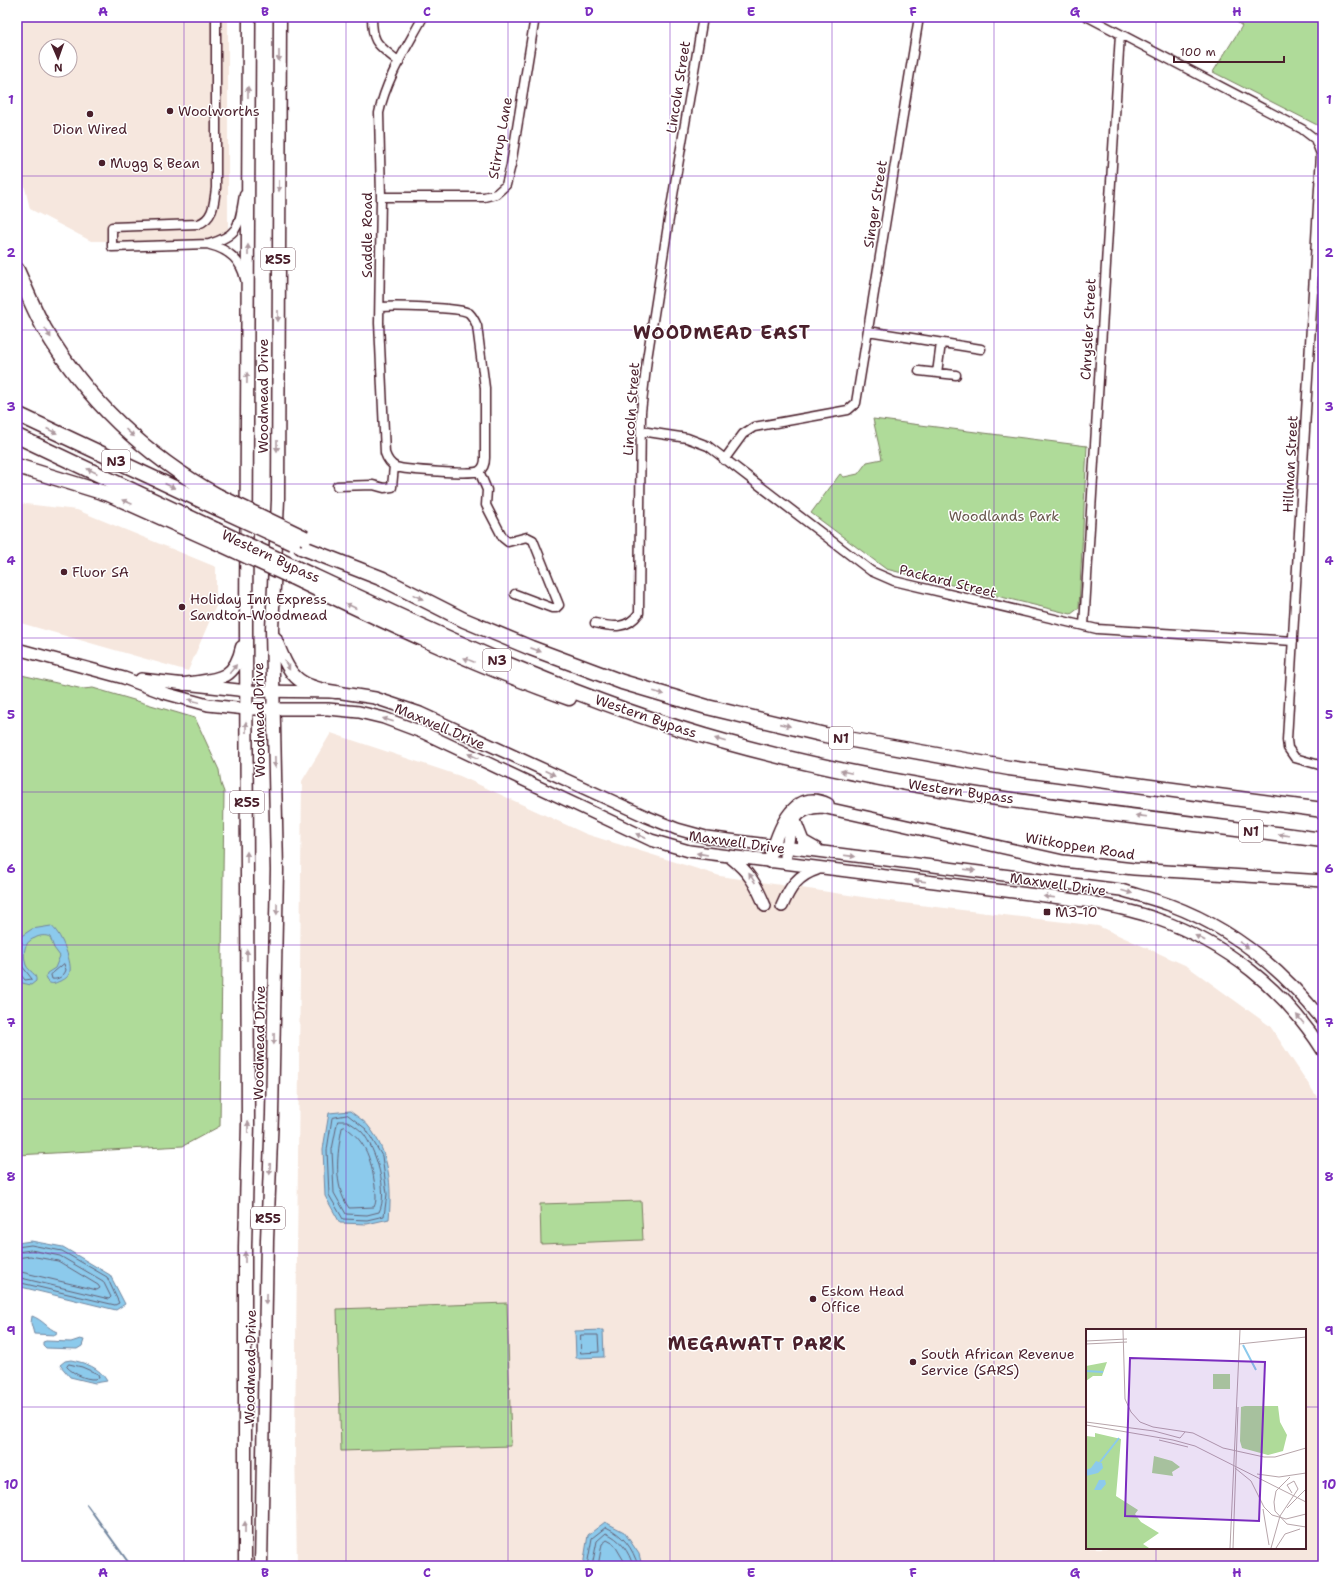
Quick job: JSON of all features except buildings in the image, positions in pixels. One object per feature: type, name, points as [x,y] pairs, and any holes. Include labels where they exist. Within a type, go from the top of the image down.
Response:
[{"type":"highway","points":[[17,266],[30,299]]},
{"type":"highway","points":[[17,270],[44,327],[59,352],[92,395],[124,428],[150,451],[216,502]]},
{"type":"highway","name":"Western Bypass","points":[[17,414],[303,542],[383,579],[464,620],[531,648],[622,682],[707,707],[825,735],[1009,768],[1323,810]]},
{"type":"highway","name":"Western Bypass","points":[[17,436],[294,573],[456,643],[665,724],[770,754],[884,780],[1006,798],[1323,840]]},
{"type":"highway","points":[[17,466],[111,495],[215,535]]},
{"type":"main road","name":"Woodmead Drive","points":[[245,1566],[245,1247],[248,1124],[246,626],[248,17]]},
{"type":"main road","name":"Woodmead Drive","points":[[261,1566],[267,1240],[277,924],[275,691],[272,629],[278,500],[280,17]]},
{"type":"main road","points":[[184,684],[219,678],[231,673],[239,660],[246,626]]},
{"type":"main road","points":[[272,629],[286,663],[295,677],[311,688],[336,692]]},
{"type":"main road","name":"Maxwell Drive","points":[[17,649],[124,678],[164,693],[208,705],[246,709],[333,709],[384,718],[424,733],[651,840],[689,851],[1092,902],[1156,919],[1194,934],[1222,950],[1254,972],[1302,1020],[1323,1051]]},
{"type":"main road","name":"Maxwell Drive","points":[[124,678],[247,691],[336,692],[375,698],[420,713],[615,803],[677,829],[706,838],[1121,890],[1171,905],[1194,916],[1254,951],[1298,991],[1323,1021]]},
{"type":"main road","name":"Witkoppen Road","points":[[769,862],[773,846],[789,814],[800,802],[821,800],[836,809]]},
{"type":"main road","name":"Witkoppen Road","points":[[794,818],[801,811],[815,807],[836,809],[1018,852],[1070,862],[1177,873],[1323,881]]},
{"type":"main road","points":[[785,864],[791,825],[794,818]]},
{"type":"main road","points":[[794,818],[798,824],[800,836],[804,843],[824,853]]},
{"type":"main road","points":[[730,857],[749,873],[765,906]]},
{"type":"main road","points":[[782,906],[794,883],[808,872],[820,868]]},
{"type":"main road","points":[[1010,892],[1013,876]]},
{"type":"street","points":[[216,17],[216,188],[211,215],[207,220],[198,224],[112,227],[112,247],[209,244],[226,238],[237,229],[240,221],[248,165]]},
{"type":"street","points":[[372,17],[372,32],[375,40],[398,62]]},
{"type":"street","name":"Saddle Road","points":[[337,486],[373,485],[384,488],[392,487],[392,464],[385,451],[380,306],[381,197],[379,113],[381,102],[398,62],[423,17]]},
{"type":"street","name":"Stirrup Lane","points":[[381,197],[484,197],[496,194],[504,189],[511,165],[535,17]]},
{"type":"street","name":"Lincoln Street","points":[[595,623],[620,627],[629,623],[639,614],[641,431],[647,359],[703,17]]},
{"type":"street","name":"Singer Street","points":[[724,460],[743,434],[754,427],[848,410],[855,406],[919,17]]},
{"type":"street","name":"Hillman Street","points":[[1088,17],[1302,129],[1312,136],[1318,146],[1322,166],[1287,740],[1290,753],[1298,760],[1323,766]]},
{"type":"street","name":"Chrysler Street","points":[[1084,626],[1120,34]]},
{"type":"street","points":[[209,244],[228,252],[238,263],[244,275],[248,290]]},
{"type":"street","points":[[380,306],[462,310],[470,314],[477,326],[485,388],[485,461],[483,467],[479,471],[466,474],[392,464]]},
{"type":"street","points":[[868,331],[981,349]]},
{"type":"street","points":[[937,373],[941,343]]},
{"type":"street","points":[[919,371],[956,375]]},
{"type":"street","name":"Packard Street","points":[[641,431],[687,438],[700,442],[713,450],[724,460],[871,571],[883,578],[1019,612],[1097,629],[1293,641]]},
{"type":"street","points":[[479,471],[487,490],[486,505],[488,511],[503,538],[508,542],[526,537],[533,540],[559,605],[556,608],[552,608],[515,594]]},
{"type":"shaded area","points":[[17,17],[228,17],[228,241],[91,241],[30,209],[17,154]]},
{"type":"shaded area","points":[[17,503],[77,510],[216,567],[216,606],[188,671],[17,622]]},
{"type":"shaded area","points":[[331,733],[460,776],[586,834],[720,876],[903,903],[1098,926],[1187,966],[1270,1026],[1323,1106],[1323,1566],[297,1566],[295,1444],[302,781]]},
{"type":"green space","points":[[1230,17],[1323,17],[1323,128],[1213,72],[1242,26]]},
{"type":"green space","name":"Woodlands Park","points":[[873,419],[1087,446],[1079,608],[1071,614],[886,569],[811,513],[840,474],[844,477],[858,474],[867,462],[882,459]]},
{"type":"green space","points":[[17,674],[83,689],[93,688],[195,718],[219,770],[224,792],[220,1126],[183,1146],[17,1155]]},
{"type":"green space","points":[[641,1201],[643,1240],[541,1244],[540,1204]]},
{"type":"green space","points":[[507,1303],[511,1446],[341,1451],[337,1309]]},
{"type":"water","points":[[51,926],[58,934],[67,954],[70,966],[69,975],[65,979],[55,983],[48,982],[46,977],[47,973],[55,968],[60,956],[54,948],[50,937],[41,936],[28,942],[24,953],[26,965],[34,974],[36,981],[31,985],[22,983],[17,975],[17,939],[32,929]]},
{"type":"water","points":[[350,1111],[367,1125],[376,1137],[385,1159],[390,1183],[389,1219],[367,1224],[340,1223],[325,1196],[323,1149],[329,1113]]},
{"type":"water","points":[[31,1241],[63,1247],[110,1275],[125,1304],[116,1310],[17,1286],[17,1243]]},
{"type":"water","points":[[32,1316],[57,1332],[56,1335],[34,1334],[31,1323]]},
{"type":"water","points":[[603,1330],[604,1357],[576,1358],[575,1331]]},
{"type":"water","points":[[80,1339],[84,1340],[82,1346],[77,1349],[46,1348],[43,1345],[43,1342],[46,1341],[71,1342]]},
{"type":"water","points":[[71,1360],[92,1366],[104,1376],[107,1381],[95,1383],[70,1377],[60,1365],[65,1361]]},
{"type":"water","points":[[605,1522],[624,1532],[639,1554],[642,1566],[583,1566],[588,1535]]},
{"type":"waterway","points":[[87,1505],[131,1566]]},
{"type":"place","name":"Woolworths","points":[[170,111]]},
{"type":"place","name":"Dion Wired","points":[[90,114]]},
{"type":"place","name":"Mugg & Bean","points":[[102,163]]},
{"type":"place","name":"Fluor SA","points":[[64,572]]},
{"type":"place","name":"Holiday Inn Express Sandton-Woodmead","points":[[182,607]]},
{"type":"place","name":"M3-10","points":[[1047,912]]},
{"type":"place","name":"Eskom Head Office","points":[[813,1299]]},
{"type":"place","name":"South African Revenue Service (SARS)","points":[[913,1362]]},
{"type":"district","name":"WOODMEAD EAST","points":[[722,333]]},
{"type":"district","name":"MEGAWATT PARK","points":[[757,1344]]}]
